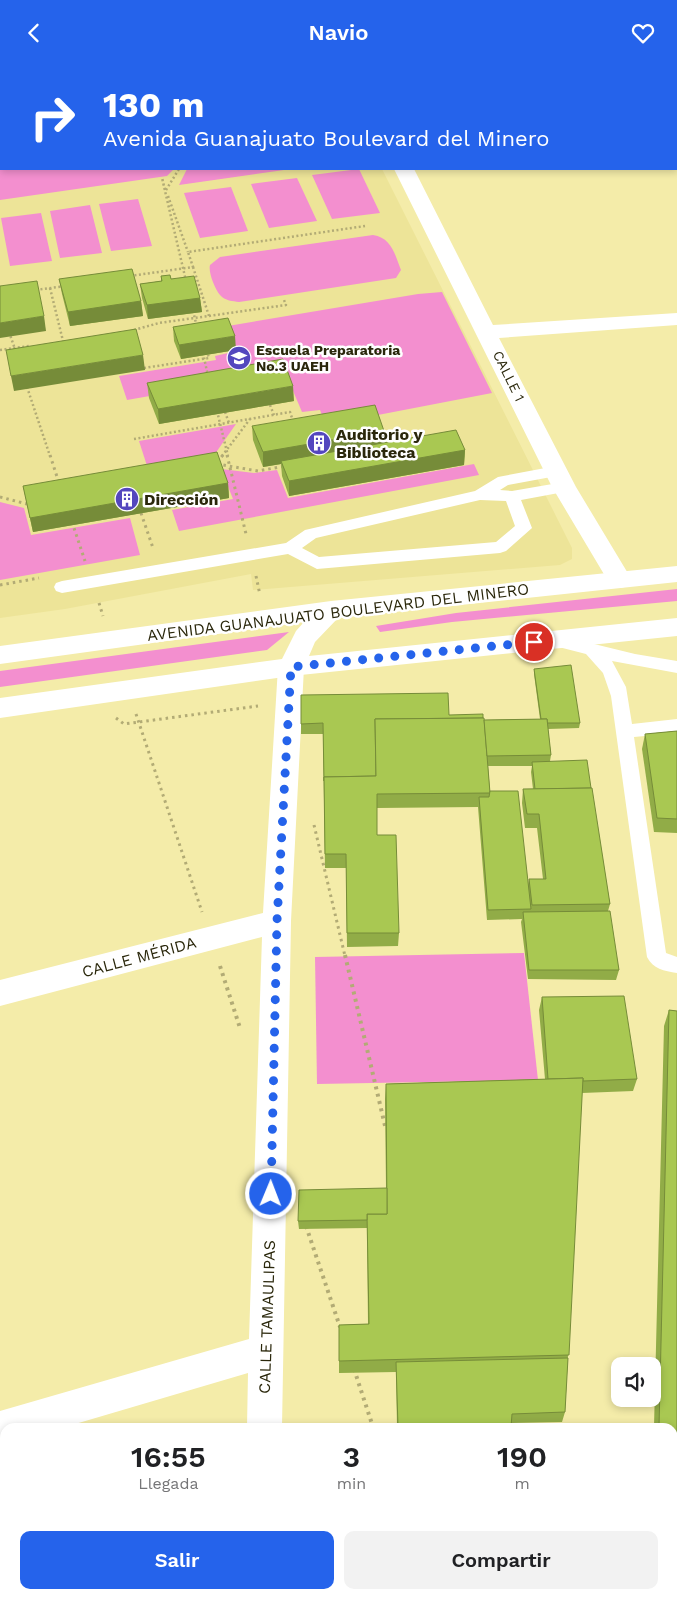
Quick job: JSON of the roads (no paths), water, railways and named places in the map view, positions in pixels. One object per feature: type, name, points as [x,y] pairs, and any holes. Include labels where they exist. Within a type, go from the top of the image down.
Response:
[{"type":"street","name":"CALLE 1","points":[[405,170],[560,479],[620,580]]},
{"type":"street","points":[[487,332],[677,319]]},
{"type":"street","name":"AVENIDA GUANAJUATO BOULEVARD DEL MINERO","points":[[0,655],[331,610],[677,574]]},
{"type":"street","points":[[552,640],[604,615],[677,608]]},
{"type":"street","points":[[291,667],[305,637],[331,610]]},
{"type":"street","points":[[0,707],[291,667],[677,627]]},
{"type":"street","name":"CALLE TAMAULIPAS","points":[[264,1423],[277,921],[291,667]]},
{"type":"street","name":"CALLE MÉRIDA","points":[[0,993],[277,921]]},
{"type":"street","points":[[21,1423],[267,1351]]},
{"type":"lane","points":[[480,495],[504,481],[560,479]]},
{"type":"lane","points":[[62,587],[290,548],[310,534],[480,495],[512,496],[560,479]]},
{"type":"lane","points":[[290,548],[317,563],[500,547],[524,528],[512,496]]},
{"type":"lane","points":[[552,640],[635,661],[677,667]]},
{"type":"lane","points":[[591,649],[605,661],[618,683],[657,957],[665,963],[677,965]]},
{"type":"lane","points":[[624,731],[677,726]]},
{"type":"place","name":"Escuela Preparatoria No.3 UAEH","points":[[239,358]]},
{"type":"place","name":"Auditorio y Biblioteca","points":[[319,443]]},
{"type":"place","name":"Dirección","points":[[127,499]]}]
